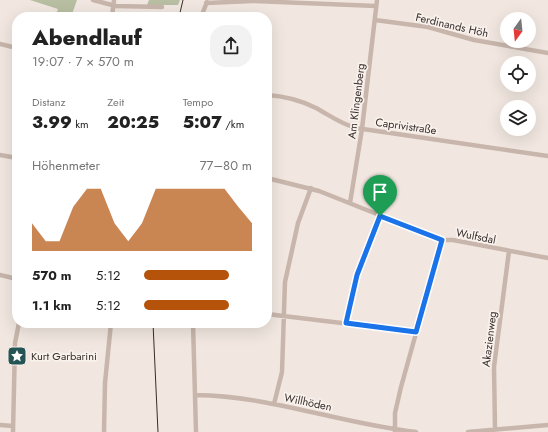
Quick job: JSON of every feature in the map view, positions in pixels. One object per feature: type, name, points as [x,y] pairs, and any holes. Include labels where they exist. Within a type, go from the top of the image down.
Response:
[{"type":"street","points":[[93,0],[113,6],[162,7]]},
{"type":"street","points":[[112,12],[114,0]]},
{"type":"street","name":"Am Klingenberg","points":[[350,203],[362,129],[377,0]]},
{"type":"street","points":[[203,12],[207,1],[294,1],[376,6]]},
{"type":"street","name":"Ferdinands Höh","points":[[375,20],[428,27],[474,40],[548,53]]},
{"type":"street","points":[[0,44],[12,47]]},
{"type":"street","name":"Caprivistraße","points":[[272,95],[296,99],[316,108],[341,123],[362,129],[548,156]]},
{"type":"street","points":[[0,155],[12,157]]},
{"type":"street","name":"Wulfsdal","points":[[272,179],[311,188],[442,240],[453,240],[548,258]]},
{"type":"street","points":[[274,404],[282,372],[285,282],[298,223],[311,188]]},
{"type":"street","points":[[346,323],[357,275],[380,216]]},
{"type":"street","points":[[394,431],[395,413],[442,240]]},
{"type":"street","name":"Akazienweg","points":[[495,429],[494,366],[509,251]]},
{"type":"street","points":[[0,274],[12,278]]},
{"type":"street","points":[[272,314],[416,332]]},
{"type":"street","points":[[13,432],[15,343],[18,328]]},
{"type":"street","points":[[104,432],[105,383],[110,328]]},
{"type":"street","points":[[193,328],[196,432]]},
{"type":"street","name":"Willhöden","points":[[196,395],[274,404],[394,431],[416,432]]},
{"type":"street","points":[[0,425],[13,426]]},
{"type":"street","points":[[468,432],[548,426]]},
{"type":"green space","points":[[30,0],[77,0],[73,12],[57,12],[58,9]]},
{"type":"green space","points":[[149,0],[180,0],[178,5],[147,5]]},
{"type":"tram line","points":[[180,12],[183,0]]},
{"type":"tram line","points":[[153,328],[158,432]]},
{"type":"place","name":"Kurt Garbarini","points":[[17,356]]},
{"type":"route","points":[[380,216],[442,240],[416,332],[346,323],[357,275],[380,216]]}]
